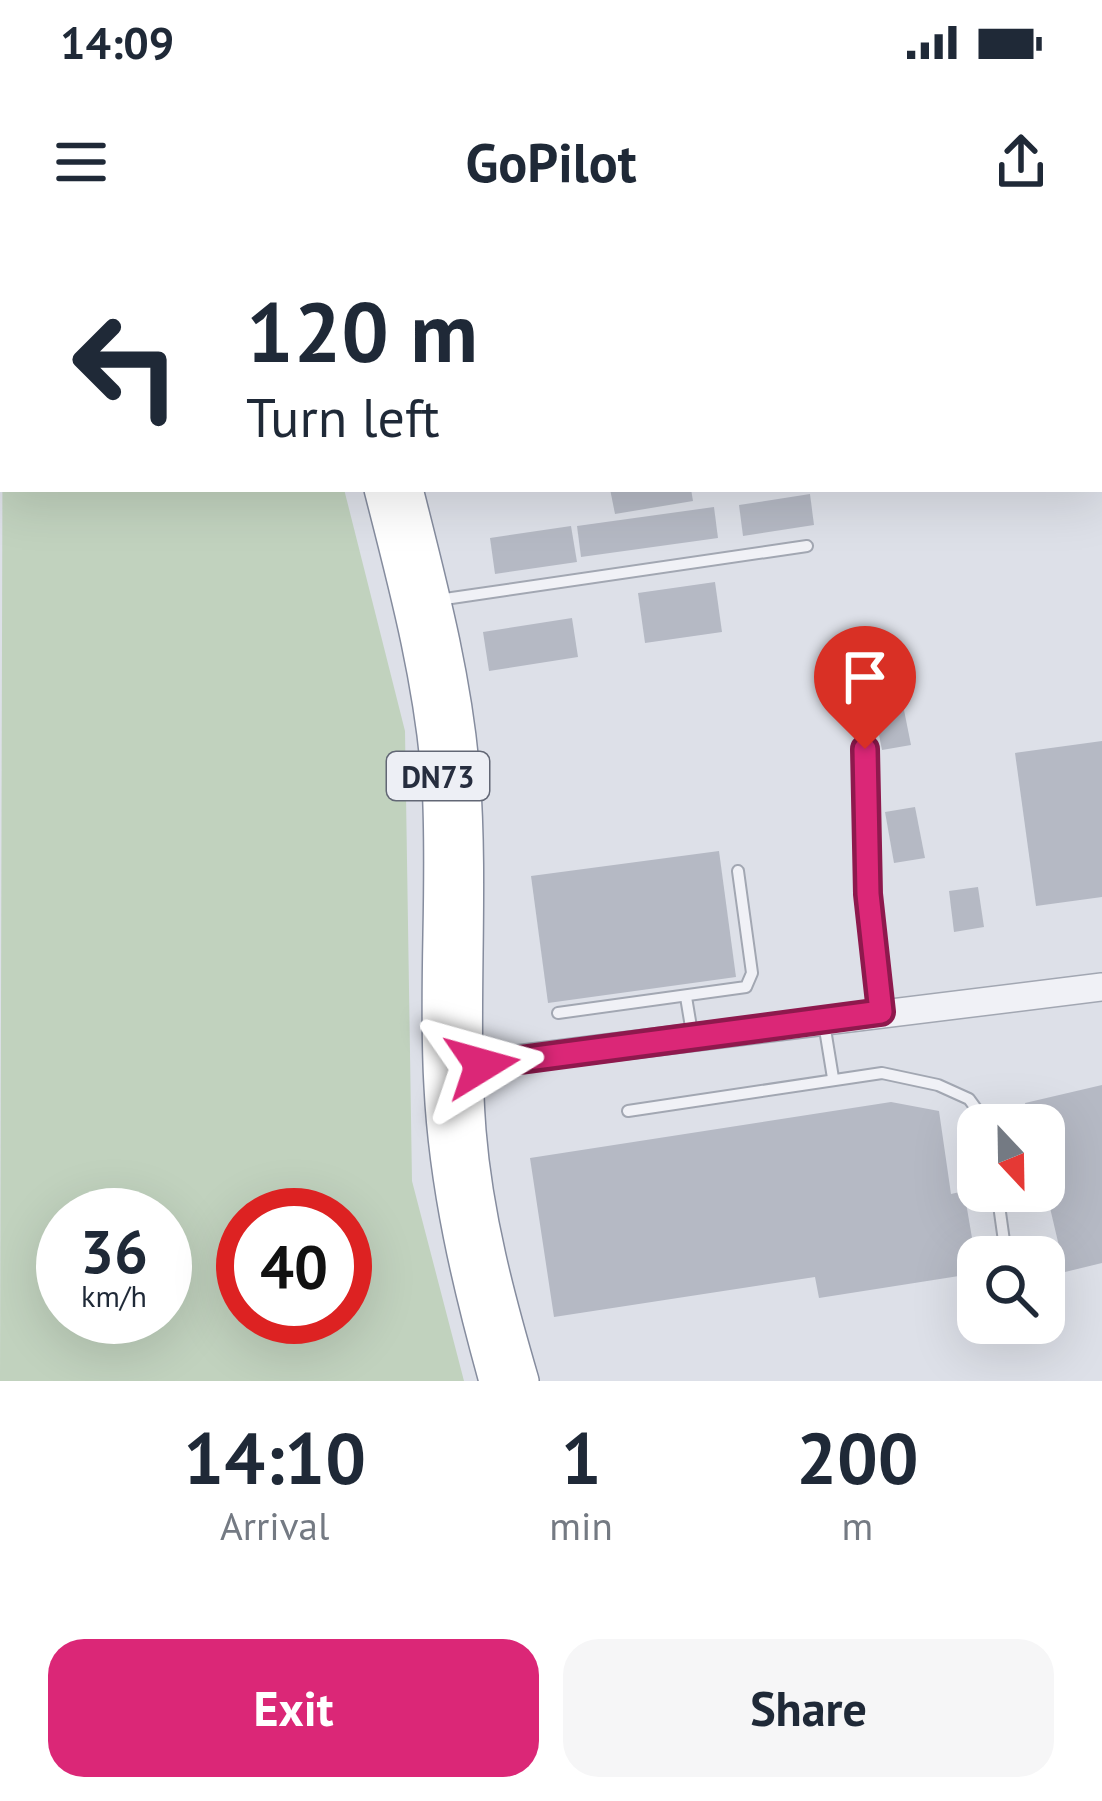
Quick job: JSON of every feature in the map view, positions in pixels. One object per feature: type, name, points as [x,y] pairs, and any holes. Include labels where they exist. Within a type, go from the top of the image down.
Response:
[{"type":"highway","name":"DN73","points":[[382,492],[424,669],[436,760],[453,1068],[488,1258],[522,1381]]},
{"type":"highway","name":"DN73","points":[[407,492],[449,661],[464,797],[452,1198],[496,1381]]},
{"type":"street","points":[[453,1068],[1102,987]]},
{"type":"lane","points":[[434,601],[807,546]]},
{"type":"lane","points":[[865,749],[868,894],[881,1012]]},
{"type":"lane","points":[[557,1013],[746,987],[750,982],[738,871]]},
{"type":"lane","points":[[686,997],[692,1037]]},
{"type":"lane","points":[[824,1019],[833,1078]]},
{"type":"lane","points":[[628,1111],[883,1073],[938,1085],[973,1104]]},
{"type":"green space","points":[[2,492],[345,492],[405,731],[412,1181],[464,1381],[0,1381]]},
{"type":"building","points":[[611,492],[692,492],[693,501],[615,514]]},
{"type":"building","points":[[810,494],[814,525],[743,536],[739,505]]},
{"type":"building","points":[[714,507],[718,538],[581,557],[577,526]]},
{"type":"building","points":[[571,526],[577,562],[495,574],[490,538]]},
{"type":"building","points":[[715,582],[722,632],[645,643],[638,593]]},
{"type":"building","points":[[572,618],[578,657],[489,671],[483,632]]},
{"type":"building","points":[[899,685],[911,745],[882,750],[870,690]]},
{"type":"building","points":[[1102,741],[1102,897],[1036,906],[1015,753]]},
{"type":"building","points":[[915,807],[925,858],[894,863],[885,812]]},
{"type":"building","points":[[719,851],[736,977],[548,1003],[531,876]]},
{"type":"building","points":[[978,887],[984,927],[954,932],[949,891]]},
{"type":"building","points":[[1102,1085],[1102,1263],[1065,1272],[1065,1236],[1057,1236],[1051,1212],[1065,1212],[1065,1104],[1025,1103]]},
{"type":"building","points":[[891,1102],[939,1111],[951,1194],[957,1193],[957,1212],[968,1212],[972,1236],[957,1236],[957,1276],[819,1298],[815,1277],[554,1317],[530,1158]]},
{"type":"route","points":[[482,1065],[881,1012],[868,894],[865,749]]}]
